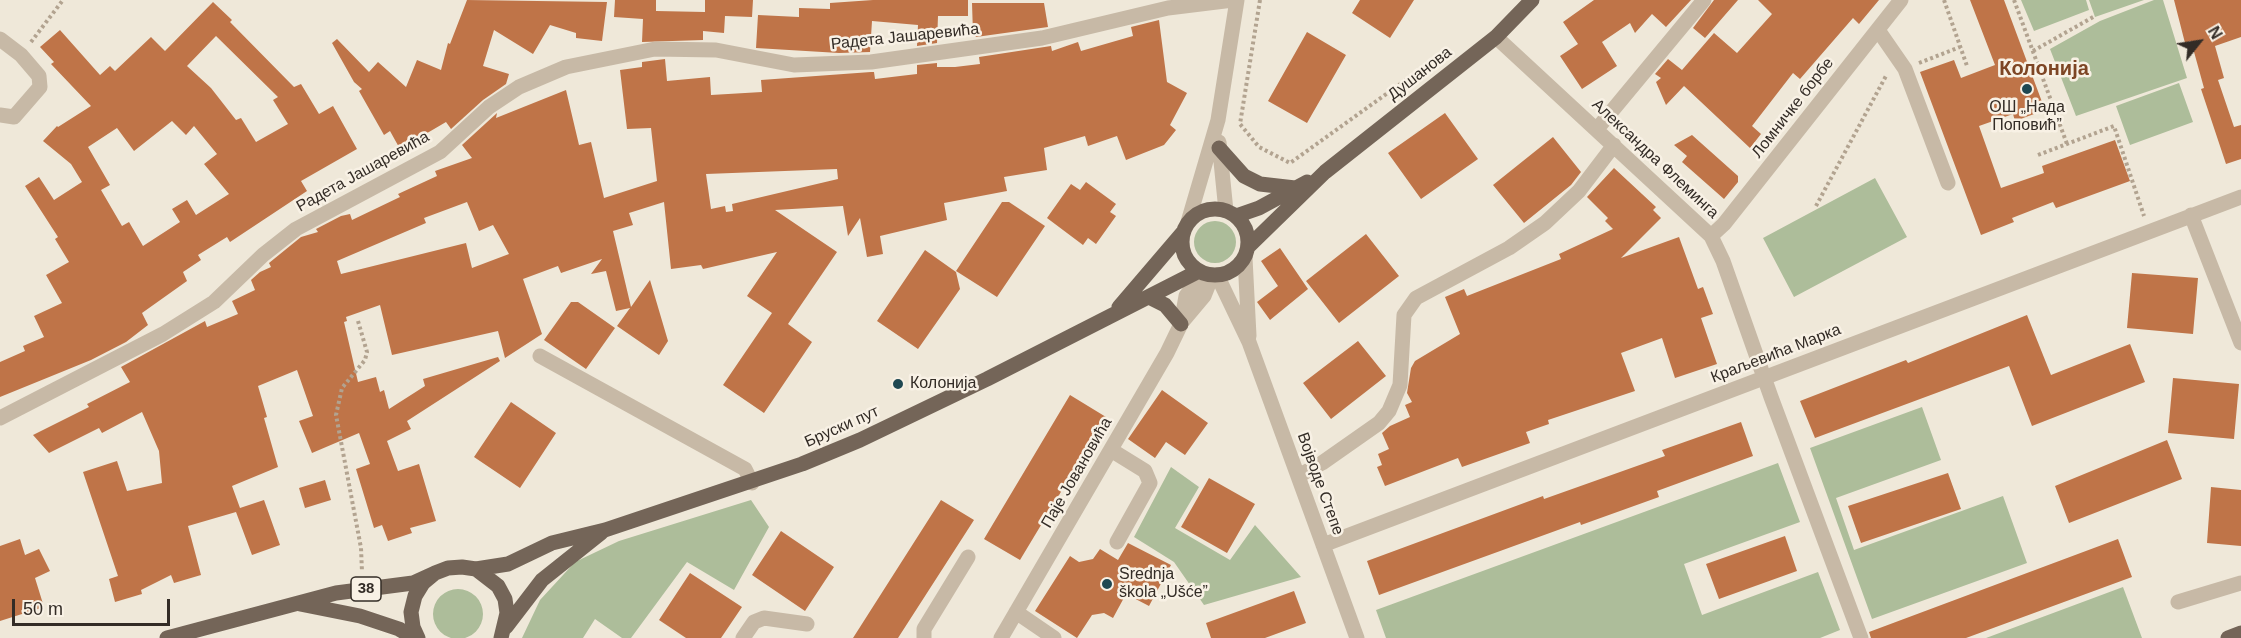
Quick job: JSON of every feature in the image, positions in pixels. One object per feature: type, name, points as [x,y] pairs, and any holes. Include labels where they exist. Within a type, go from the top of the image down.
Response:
[{"type":"main road","name":"Душанова","points":[[1246,252],[1325,171],[1496,37],[1532,0]]},
{"type":"main road","points":[[1219,148],[1244,176],[1260,184],[1295,188]]},
{"type":"main road","name":"Душанова","points":[[1231,213],[1259,208],[1325,171]]},
{"type":"main road","points":[[1209,209],[1231,213],[1246,230],[1246,252],[1228,273],[1208,274],[1184,254],[1182,243],[1186,227],[1201,212],[1209,209]]},
{"type":"main road","name":"Бруски пут","points":[[1115,312],[1186,227]]},
{"type":"main road","name":"Бруски пут","points":[[476,569],[508,564],[552,543],[605,530],[752,483],[880,430],[1052,347],[1115,312],[1208,274]]},
{"type":"main road","points":[[1149,297],[1165,305],[1181,324]]},
{"type":"main road","name":"Бруски пут","points":[[503,632],[542,580],[605,530]]},
{"type":"main road","name":"38","points":[[167,638],[293,603],[363,589],[413,583],[448,568],[476,569]]},
{"type":"main road","points":[[476,569],[498,586],[505,599],[503,632]]},
{"type":"main road","name":"38","points":[[416,638],[411,612],[415,596],[423,583],[435,573]]},
{"type":"main road","name":"38","points":[[293,603],[360,616],[399,629],[416,638]]},
{"type":"main road","points":[[2229,638],[2241,633]]},
{"type":"street","points":[[1186,227],[1217,123],[1235,0]]},
{"type":"street","name":"Радета Јашаревића","points":[[0,418],[163,334],[214,302],[263,255],[296,229],[440,152],[489,107],[519,87],[566,67],[655,49],[716,50],[794,65],[872,62],[1042,38],[1168,8],[1235,0]]},
{"type":"street","points":[[1597,129],[1704,0]]},
{"type":"street","name":"Ломничке борбе","points":[[1711,236],[1724,224],[1901,0]]},
{"type":"street","points":[[1878,30],[1901,62],[1948,183]]},
{"type":"street","name":"Александра Флеминга","points":[[1496,37],[1711,236],[1727,271],[1763,376],[1861,638]]},
{"type":"street","points":[[0,39],[21,55],[39,76],[40,87],[14,117],[0,115]]},
{"type":"street","points":[[1217,123],[1219,148],[1231,213]]},
{"type":"street","points":[[1298,476],[1322,464],[1370,430],[1389,411],[1400,385],[1404,315],[1416,298],[1509,248],[1545,223],[1579,191],[1614,145]]},
{"type":"street","name":"Краљевића Марка","points":[[1323,545],[1763,376],[2241,197]]},
{"type":"street","points":[[2192,215],[2241,343]]},
{"type":"street","name":"Војводе Степе","points":[[1246,252],[1249,342]]},
{"type":"street","name":"Војводе Степе","points":[[1208,274],[1249,342],[1357,638]]},
{"type":"street","name":"Паје Јовановића","points":[[1001,638],[1167,353],[1181,324],[1204,296],[1208,274]]},
{"type":"street","points":[[540,356],[745,469],[752,483]]},
{"type":"street","points":[[1111,450],[1144,471],[1150,483],[1117,542]]},
{"type":"street","points":[[924,638],[924,629],[968,557]]},
{"type":"street","points":[[2178,602],[2241,583]]},
{"type":"street","points":[[1016,612],[1054,638]]},
{"type":"street","points":[[743,638],[754,622],[764,618],[807,624]]},
{"type":"path","points":[[21,55],[63,0]]},
{"type":"path","points":[[1260,0],[1240,124],[1259,147],[1290,164],[1458,42],[1469,58]]},
{"type":"path","points":[[1944,0],[1967,66]]},
{"type":"path","points":[[2014,0],[2067,144]]},
{"type":"path","points":[[2032,51],[2095,16]]},
{"type":"path","points":[[1816,206],[1901,62],[1960,46]]},
{"type":"path","points":[[2038,155],[2114,126],[2148,231]]},
{"type":"path","points":[[358,321],[367,352],[365,360],[342,388],[336,415],[361,548],[363,589]]},
{"type":"green space","points":[[2021,0],[2086,0],[2089,10],[2034,31]]},
{"type":"green space","points":[[2089,0],[2144,0],[2095,17]]},
{"type":"green space","points":[[2154,0],[2163,0],[2187,78],[2076,116],[2050,49],[2100,21]]},
{"type":"green space","points":[[2179,83],[2193,122],[2130,145],[2116,106]]},
{"type":"green space","points":[[1875,178],[1907,237],[1794,297],[1763,238]]},
{"type":"green space","points":[[1215,221],[1230,227],[1236,242],[1230,257],[1215,263],[1200,257],[1194,242],[1200,227]]},
{"type":"green space","points":[[1922,407],[1941,460],[1836,498],[1854,550],[2003,496],[2027,563],[1872,619],[1810,448]]},
{"type":"green space","points":[[1778,463],[1800,522],[1684,564],[1702,615],[1818,572],[1840,630],[1820,638],[1386,638],[1376,610]]},
{"type":"green space","points":[[1171,467],[1199,487],[1175,528],[1230,560],[1255,525],[1301,577],[1204,605],[1174,562],[1134,537]]},
{"type":"green space","points":[[751,500],[769,527],[734,590],[687,562],[631,638],[622,638],[595,619],[583,638],[522,638],[540,600],[575,562],[619,541]]},
{"type":"green space","points":[[2123,587],[2142,638],[1986,638]]},
{"type":"green space","points":[[453,589],[463,589],[476,596],[483,609],[483,619],[476,632],[463,639],[453,639],[444,635],[437,628],[433,619],[433,609],[437,600],[444,593]]},
{"type":"building","points":[[467,0],[607,2],[602,41],[576,38],[576,33],[550,25],[533,54],[494,30],[483,66],[509,74],[506,84],[483,100],[451,129],[446,122],[400,149],[390,131],[384,135],[359,91],[362,89],[354,82],[332,43],[337,39],[369,72],[378,62],[406,87],[417,60],[441,70],[448,43],[450,44]]},
{"type":"building","points":[[615,0],[656,0],[656,11],[705,12],[705,0],[753,0],[752,17],[725,16],[724,33],[703,31],[703,40],[642,42],[643,19],[614,17]]},
{"type":"building","points":[[873,0],[968,0],[968,16],[938,16],[937,43],[917,46],[918,25],[872,21],[870,52],[839,53],[756,48],[758,15],[799,17],[799,8],[830,9],[830,3]]},
{"type":"building","points":[[1360,0],[1414,0],[1390,38],[1352,13]]},
{"type":"building","points":[[1594,0],[1691,0],[1666,27],[1652,14],[1635,33],[1630,23],[1602,42],[1617,66],[1582,89],[1560,56],[1578,44],[1563,22]]},
{"type":"building","points":[[1714,0],[1738,0],[1705,38],[1693,28]]},
{"type":"building","points":[[1758,0],[1879,0],[1859,24],[1853,18],[1800,79],[1793,73],[1752,126],[1761,134],[1750,148],[1684,86],[1666,105],[1656,82],[1661,78],[1655,74],[1668,59],[1682,70],[1714,33],[1737,53],[1772,14]]},
{"type":"building","points":[[1970,0],[2004,0],[2045,110],[2015,121],[2013,114],[1979,126],[2001,188],[2044,173],[2042,166],[2115,140],[2130,181],[2056,208],[2053,202],[2012,218],[2014,222],[1981,235],[1920,72],[1954,60],[1961,78],[1995,65]]},
{"type":"building","points":[[2174,0],[2241,0],[2241,37],[2215,46],[2224,78],[2218,80],[2234,127],[2241,125],[2241,159],[2226,164],[2201,89],[2204,88],[2191,41],[2185,43]]},
{"type":"building","points":[[213,2],[294,87],[301,84],[319,114],[333,106],[357,149],[301,181],[307,191],[230,242],[227,237],[198,255],[201,260],[183,272],[187,281],[142,313],[148,325],[126,342],[91,360],[0,397],[0,362],[25,351],[23,346],[44,337],[34,316],[62,303],[46,275],[69,262],[55,239],[58,237],[25,186],[39,177],[54,200],[82,182],[71,164],[43,141],[57,126],[91,106],[51,64],[54,62],[40,47],[60,30],[100,75],[110,66],[115,71],[151,37],[165,51]],"holes":[[[216,36],[278,97],[273,100],[288,124],[256,142],[241,118],[236,120],[211,88],[187,66]],[[172,121],[186,135],[194,126],[217,154],[204,164],[229,194],[196,215],[187,200],[172,209],[180,222],[143,246],[129,222],[122,226],[101,190],[110,185],[88,147],[117,128],[134,151]]]},
{"type":"building","points":[[972,3],[1044,3],[1048,27],[976,37],[973,34]]},
{"type":"building","points":[[1159,20],[1167,82],[1187,93],[1170,125],[1176,130],[1164,145],[1126,160],[1117,136],[1088,146],[1085,136],[1044,148],[1047,170],[1004,177],[1007,191],[944,203],[947,220],[880,236],[883,254],[867,257],[860,218],[848,236],[843,206],[775,210],[837,252],[788,324],[812,342],[764,413],[723,385],[772,313],[747,296],[777,252],[703,269],[701,265],[671,269],[664,202],[629,213],[633,225],[613,231],[631,307],[650,280],[668,341],[659,355],[617,326],[630,308],[616,311],[606,271],[591,274],[602,259],[561,273],[558,266],[523,279],[542,334],[505,358],[498,331],[392,355],[380,305],[346,317],[347,321],[344,322],[358,382],[376,377],[380,392],[384,390],[389,409],[425,386],[423,379],[498,357],[500,361],[407,421],[411,429],[387,441],[398,471],[419,464],[436,521],[410,528],[412,533],[388,541],[382,525],[374,528],[356,469],[370,464],[359,433],[312,453],[299,421],[313,416],[297,370],[258,386],[267,417],[264,418],[278,467],[232,486],[240,508],[264,500],[280,545],[252,555],[236,512],[188,526],[201,575],[174,583],[171,575],[141,590],[142,594],[115,602],[109,579],[118,576],[83,472],[117,461],[127,491],[162,483],[159,451],[142,412],[102,433],[99,428],[49,453],[33,435],[89,407],[87,404],[130,382],[121,367],[205,321],[207,327],[238,314],[232,301],[255,290],[251,280],[260,272],[271,267],[269,263],[301,237],[318,232],[316,229],[341,216],[350,214],[352,220],[400,197],[398,194],[437,176],[435,171],[472,158],[462,145],[497,113],[496,118],[566,90],[579,145],[591,142],[604,198],[657,181],[651,128],[627,129],[620,70],[642,67],[642,62],[665,59],[667,81],[710,77],[711,95],[762,92],[761,80],[871,72],[874,72],[875,79],[917,74],[917,65],[937,63],[937,67],[955,67],[980,64],[979,57],[1051,46],[1052,51],[1078,42],[1081,51],[1133,36],[1131,27]],"holes":[[[837,169],[838,179],[732,204],[733,211],[726,212],[725,206],[711,209],[706,174]],[[467,202],[479,231],[493,225],[509,254],[472,268],[466,243],[341,274],[337,261],[426,223],[424,218]]]},
{"type":"building","points":[[1307,32],[1346,55],[1307,123],[1268,101]]},
{"type":"building","points":[[1445,113],[1478,159],[1421,199],[1388,153]]},
{"type":"building","points":[[1692,135],[1738,176],[1738,182],[1724,199],[1682,162],[1687,156],[1674,145]]},
{"type":"building","points":[[1553,137],[1581,172],[1571,185],[1524,223],[1493,185]]},
{"type":"building","points":[[1614,168],[1656,207],[1653,210],[1661,218],[1621,258],[1679,237],[1698,289],[1703,287],[1713,314],[1701,318],[1717,364],[1675,378],[1662,338],[1621,353],[1635,391],[1548,420],[1549,424],[1526,432],[1530,443],[1462,467],[1458,458],[1385,486],[1377,467],[1382,465],[1378,454],[1389,449],[1382,433],[1390,426],[1410,417],[1405,405],[1412,402],[1407,393],[1411,368],[1415,361],[1460,334],[1445,297],[1464,289],[1467,296],[1561,259],[1559,254],[1613,229],[1605,221],[1608,218],[1587,197]]},
{"type":"building","points":[[1086,182],[1116,204],[1110,212],[1116,216],[1096,244],[1088,238],[1083,245],[1047,218],[1071,184],[1080,190]]},
{"type":"building","points":[[1002,202],[1009,202],[1045,226],[997,297],[956,271]]},
{"type":"building","points":[[1366,234],[1399,276],[1339,323],[1306,281]]},
{"type":"building","points":[[1280,248],[1308,289],[1270,320],[1257,302],[1278,286],[1261,261]]},
{"type":"building","points":[[925,250],[956,272],[960,289],[918,349],[877,321]]},
{"type":"building","points":[[2132,273],[2198,278],[2193,334],[2127,328]]},
{"type":"building","points":[[571,302],[578,302],[615,328],[586,369],[544,340]]},
{"type":"building","points":[[2027,315],[2051,375],[2130,344],[2145,382],[2032,426],[2009,366],[1815,438],[1800,401],[1906,360],[1908,363]]},
{"type":"building","points":[[1358,341],[1386,376],[1331,419],[1303,383]]},
{"type":"building","points":[[2173,378],[2239,384],[2234,439],[2168,433]]},
{"type":"building","points":[[1162,390],[1208,423],[1185,455],[1166,442],[1155,458],[1128,439]]},
{"type":"building","points":[[1070,395],[1106,417],[1020,560],[984,539]]},
{"type":"building","points":[[511,402],[556,433],[520,488],[474,457]]},
{"type":"building","points":[[1741,422],[1753,456],[1657,491],[1659,497],[1581,525],[1580,522],[1379,595],[1367,561],[1543,496],[1544,499],[1665,456],[1662,450]]},
{"type":"building","points":[[2167,440],[2182,479],[2069,523],[2055,486]]},
{"type":"building","points":[[1948,473],[1961,509],[1861,543],[1848,506]]},
{"type":"building","points":[[1209,478],[1255,504],[1227,553],[1181,527]]},
{"type":"building","points":[[325,480],[331,500],[305,508],[299,488]]},
{"type":"building","points":[[2211,487],[2241,490],[2241,546],[2207,543]]},
{"type":"building","points":[[941,500],[974,520],[898,638],[853,638]]},
{"type":"building","points":[[781,531],[834,567],[805,611],[752,575]]},
{"type":"building","points":[[1785,536],[1797,571],[1719,599],[1706,564]]},
{"type":"building","points":[[20,539],[25,555],[39,549],[50,571],[35,578],[44,607],[0,621],[0,546]]},
{"type":"building","points":[[2118,539],[2132,577],[1966,638],[1871,638],[1869,632]]},
{"type":"building","name":"Srednja škola „Ušće”","points":[[1128,543],[1171,565],[1149,606],[1126,594],[1113,618],[1104,613],[1092,615],[1077,638],[1035,611],[1070,556],[1079,562],[1093,559],[1100,549],[1118,560]]},
{"type":"building","points":[[690,573],[742,607],[721,638],[686,638],[659,620]]},
{"type":"building","points":[[1294,591],[1306,623],[1265,638],[1211,638],[1206,623]]},
{"type":"place","name":"ОШ „Нада Поповић”","points":[[2027,89]]},
{"type":"place","name":"Колонија","points":[[898,384]]},
{"type":"place","name":"Srednja škola „Ušće”","points":[[1107,584]]},
{"type":"district","name":"Колонија","points":[[2044,69]]}]
